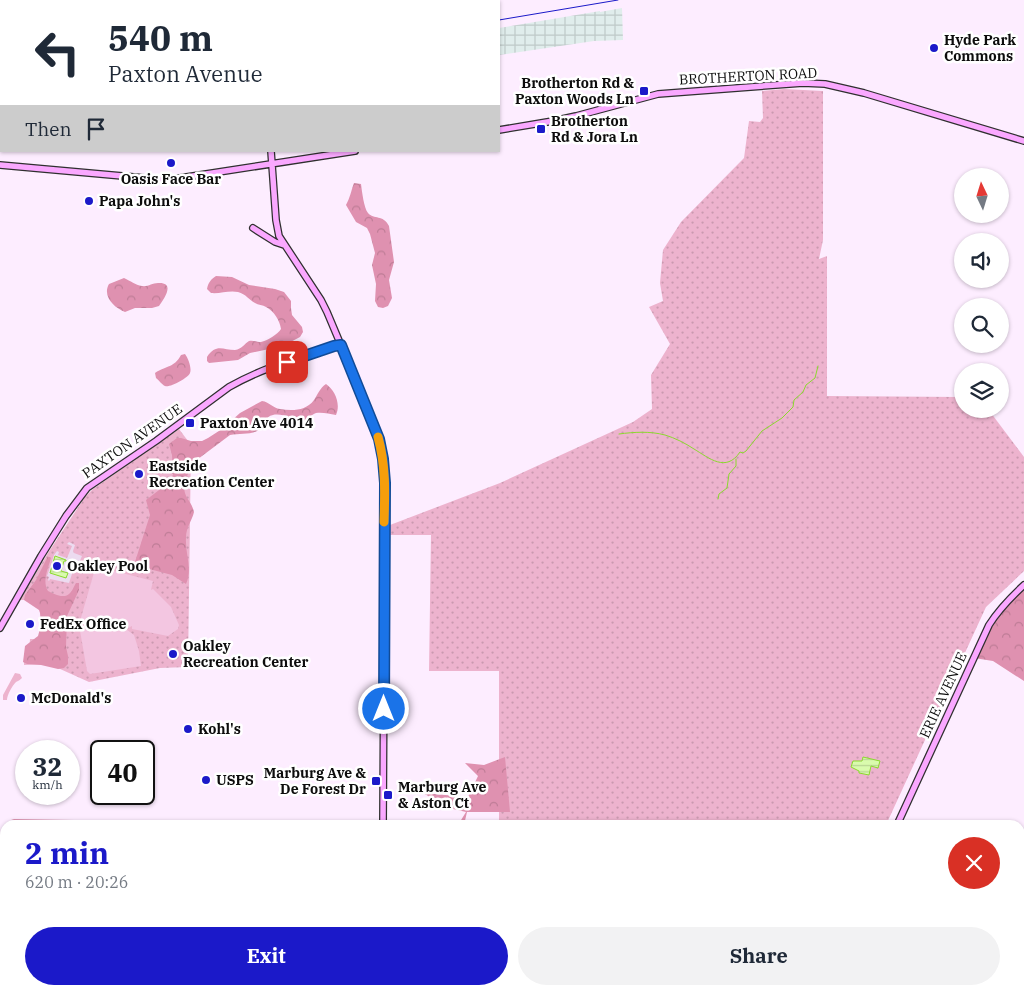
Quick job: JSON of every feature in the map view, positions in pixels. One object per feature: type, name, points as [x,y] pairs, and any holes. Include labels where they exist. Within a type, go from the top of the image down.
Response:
[{"type":"street","name":"BROTHERTON ROAD","points":[[500,130],[576,116],[658,94],[803,83],[825,84],[864,93],[1024,141]]},
{"type":"street","points":[[271,152],[279,236],[321,300],[374,427],[385,472],[383,820]]},
{"type":"street","points":[[0,165],[167,180],[349,152]]},
{"type":"street","points":[[253,228],[275,242],[284,245]]},
{"type":"street","name":"PAXTON AVENUE","points":[[0,628],[41,556],[86,488],[156,441],[229,387],[269,367],[341,345]]},
{"type":"street","name":"ERIE AVENUE","points":[[899,820],[990,625],[997,612],[1024,585]]},
{"type":"shaded area","points":[[622,8],[623,40],[594,41],[500,55],[500,28]]},
{"type":"shaded area","points":[[784,89],[823,91],[823,240],[819,259],[827,256],[827,396],[954,397],[954,418],[995,418],[1024,457],[1024,571],[986,607],[888,820],[499,820],[499,671],[429,671],[431,535],[390,535],[390,525],[500,483],[633,422],[652,409],[651,375],[670,344],[649,307],[663,301],[660,283],[663,250],[681,222],[744,158],[749,121],[760,122],[763,118],[762,91]]},
{"type":"shaded area","points":[[179,429],[191,445],[188,667],[160,668],[89,682],[49,664],[24,665],[24,653],[29,653],[30,639],[40,639],[54,611],[41,600],[20,600],[48,553],[85,497],[93,489]]},
{"type":"shaded area","points":[[69,542],[75,545],[74,553],[82,556],[77,568],[74,568],[69,583],[50,579],[49,581],[47,576],[54,555],[57,551],[59,552],[58,555],[67,558],[72,546],[67,544]]},
{"type":"shaded area","name":"Oakley Pool","points":[[55,556],[66,560],[61,571],[68,573],[66,578],[50,573]]},
{"type":"shaded area","points":[[99,567],[153,581],[151,590],[153,589],[171,607],[179,625],[178,629],[168,636],[132,629],[132,626],[126,629],[134,635],[141,666],[90,674],[87,671],[79,625],[84,623],[80,621],[95,569]]},
{"type":"shaded area","points":[[15,673],[20,674],[22,678],[13,686],[7,700],[3,700],[3,695]]},
{"type":"shaded area","points":[[863,757],[880,761],[878,768],[871,766],[869,775],[859,773],[859,771],[851,767],[853,761],[862,761]]},
{"type":"green space","points":[[354,183],[361,184],[364,204],[368,213],[381,218],[389,226],[394,262],[389,280],[392,298],[388,306],[383,308],[378,307],[375,301],[376,284],[372,265],[375,253],[370,234],[367,228],[356,222],[346,205]]},
{"type":"green space","points":[[216,276],[232,277],[249,285],[284,292],[291,301],[292,315],[302,327],[303,332],[300,337],[283,346],[250,353],[238,360],[209,363],[207,357],[213,350],[220,348],[235,350],[241,348],[249,341],[261,342],[269,339],[281,329],[272,311],[265,306],[253,302],[243,294],[238,292],[211,293],[207,287]]},
{"type":"green space","points":[[124,278],[142,286],[163,283],[168,288],[159,306],[135,308],[125,312],[113,305],[107,293],[109,284]]},
{"type":"green space","points":[[185,354],[190,368],[190,373],[186,377],[175,384],[167,386],[156,378],[155,373],[173,364],[181,355]]},
{"type":"green space","points":[[326,384],[336,398],[338,406],[336,415],[316,413],[304,421],[298,422],[285,416],[270,416],[257,431],[230,435],[194,462],[185,481],[184,490],[194,512],[186,534],[189,573],[186,584],[172,575],[134,565],[150,515],[146,500],[163,487],[173,475],[172,455],[169,444],[177,438],[202,441],[222,429],[240,413],[262,401],[280,409],[294,410],[303,408],[311,404]]},
{"type":"green space","points":[[48,557],[51,558],[46,579],[48,591],[64,596],[71,592],[76,583],[79,583],[79,590],[67,616],[66,647],[68,664],[64,668],[58,669],[23,662],[25,646],[38,636],[41,625],[39,610],[24,600],[25,595],[36,580]]},
{"type":"green space","points":[[1024,585],[1024,681],[993,661],[974,658],[989,625]]},
{"type":"green space","points":[[505,757],[510,812],[467,812],[465,820],[461,820],[466,812],[449,808],[423,793],[468,797],[478,776],[465,763],[484,765]]},
{"type":"green space","points":[[11,819],[74,820],[14,820]]},
{"type":"waterway","points":[[619,434],[642,432],[665,435],[684,443],[717,462],[729,462],[740,452],[746,451],[762,431],[782,418],[793,407],[794,400],[803,392],[806,385],[815,378],[818,366]]},
{"type":"waterway","points":[[718,499],[719,494],[727,488],[729,474],[736,466],[736,459]]},
{"type":"railway","points":[[500,20],[618,0]]},
{"type":"slow traffic","points":[[378,437],[385,472],[384,522]]},
{"type":"place","name":"Hyde Park Commons","points":[[934,48]]},
{"type":"place","name":"Brotherton Rd & Paxton Woods Ln","points":[[644,91]]},
{"type":"place","name":"Brotherton Rd & Jora Ln","points":[[541,129]]},
{"type":"place","name":"Oasis Face Bar","points":[[171,163]]},
{"type":"place","name":"Papa John's","points":[[89,201]]},
{"type":"place","name":"Paxton Ave 4014","points":[[190,423]]},
{"type":"place","name":"Eastside Recreation Center","points":[[139,474]]},
{"type":"place","name":"Oakley Pool","points":[[57,566]]},
{"type":"place","name":"FedEx Office","points":[[30,624]]},
{"type":"place","name":"Oakley Recreation Center","points":[[173,654]]},
{"type":"place","name":"McDonald's","points":[[21,698]]},
{"type":"place","name":"Kohl's","points":[[188,729]]},
{"type":"place","name":"USPS","points":[[206,780]]},
{"type":"place","name":"Marburg Ave & De Forest Dr","points":[[376,781]]},
{"type":"place","name":"Marburg Ave & Aston Ct","points":[[388,795]]},
{"type":"route","points":[[287,362],[341,345],[379,439],[385,472],[384,709]]}]
